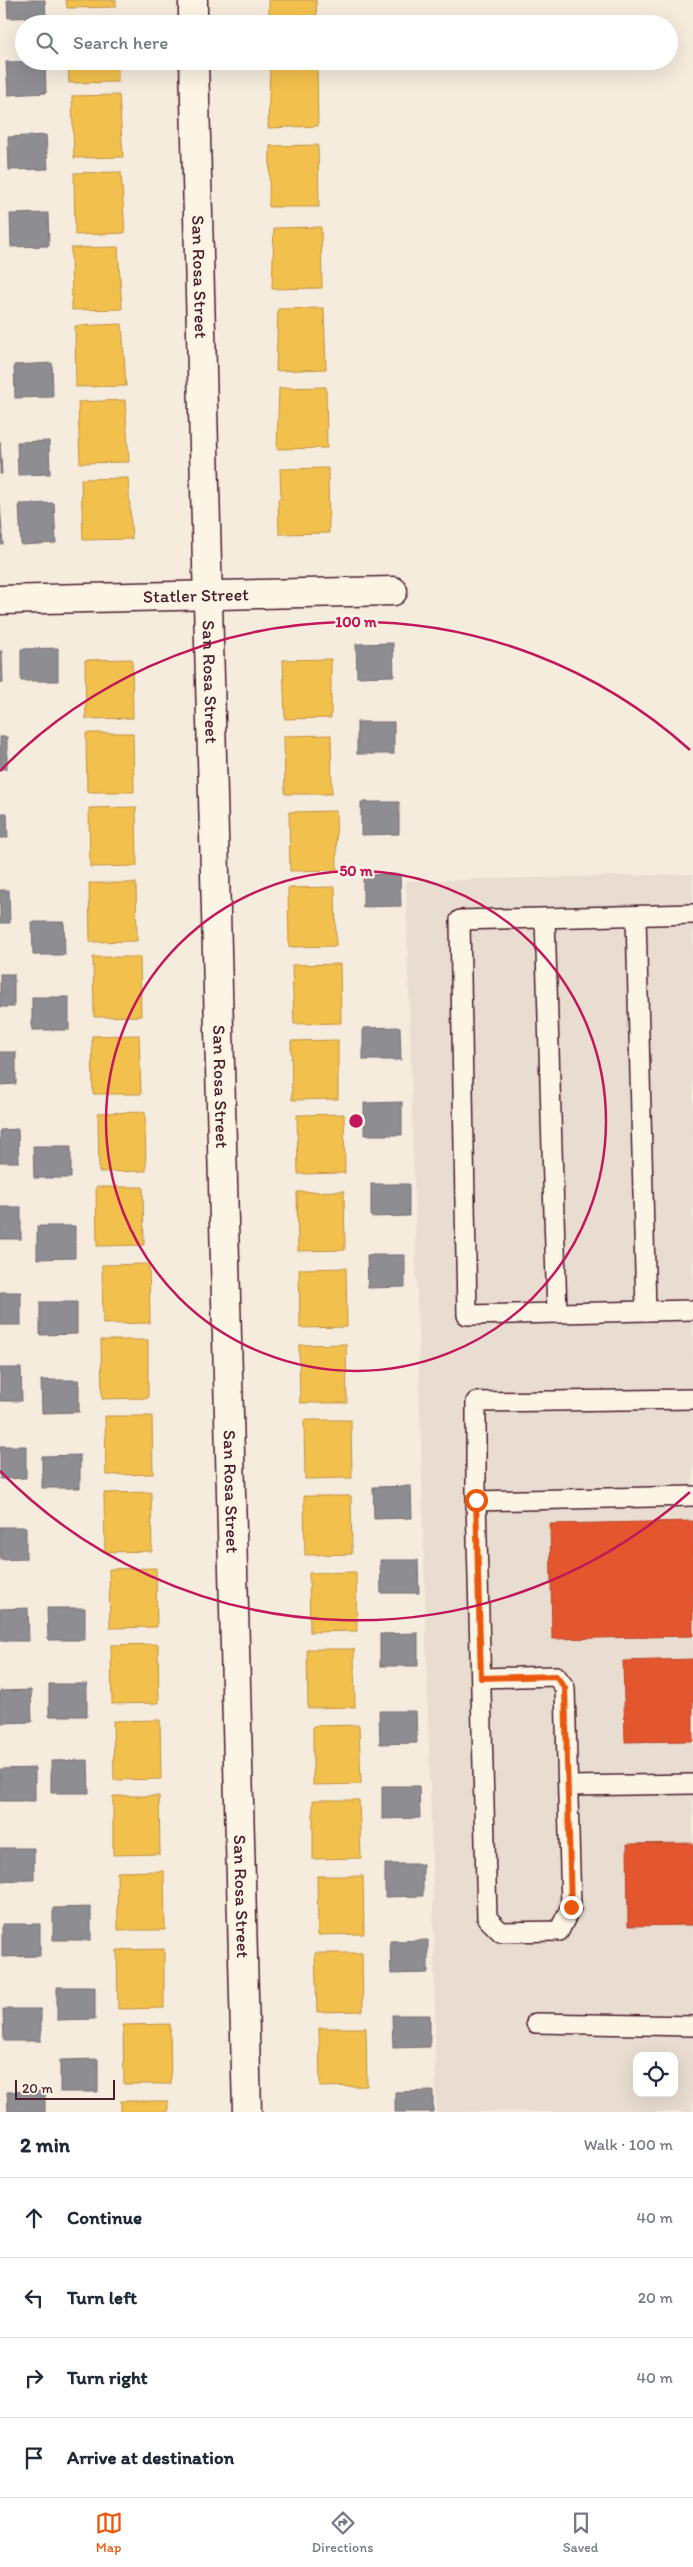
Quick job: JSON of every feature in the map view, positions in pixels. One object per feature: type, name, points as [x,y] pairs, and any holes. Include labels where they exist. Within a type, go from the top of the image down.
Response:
[{"type":"street","points":[[193,0],[193,15]]},
{"type":"street","name":"San Rosa Street","points":[[194,70],[247,2112]]},
{"type":"street","name":"Statler Street","points":[[0,600],[394,591]]},
{"type":"lane","points":[[693,914],[460,920],[467,1315],[693,1310]]},
{"type":"lane","points":[[636,916],[646,1311]]},
{"type":"lane","points":[[545,918],[557,1313]]},
{"type":"lane","points":[[481,1678],[556,1676],[565,1688],[571,1907],[559,1931],[501,1932],[487,1918],[476,1500],[476,1402],[693,1399]]},
{"type":"lane","points":[[476,1500],[693,1496]]},
{"type":"lane","points":[[569,1786],[693,1784]]},
{"type":"lane","points":[[536,2023],[693,2026]]},
{"type":"shaded area","points":[[693,874],[693,2112],[436,2112],[434,1939],[406,881]]},
{"type":"building: Homes","points":[[66,0],[116,0],[116,7],[67,8]]},
{"type":"building: Homes","points":[[269,0],[316,0],[317,15],[269,15]]},
{"type":"building: Homes","points":[[68,70],[118,70],[118,82],[69,83]]},
{"type":"building: Homes","points":[[270,70],[317,70],[318,126],[268,128]]},
{"type":"building: Homes","points":[[119,95],[123,157],[74,158],[72,96]]},
{"type":"building: Homes","points":[[318,145],[319,207],[269,207],[270,146]]},
{"type":"building: Homes","points":[[121,172],[125,233],[75,235],[74,173]]},
{"type":"building: Homes","points":[[321,227],[322,288],[272,289],[274,228]]},
{"type":"building: Homes","points":[[118,247],[122,309],[72,310],[71,248]]},
{"type":"building: Homes","points":[[324,308],[326,369],[276,371],[278,309]]},
{"type":"building: Homes","points":[[122,324],[126,386],[76,387],[75,326]]},
{"type":"building: Homes","points":[[326,387],[327,448],[277,449],[279,388]]},
{"type":"building: Homes","points":[[125,400],[129,462],[80,463],[78,402]]},
{"type":"building: Homes","points":[[328,468],[329,533],[279,534],[278,499],[281,499],[280,469]]},
{"type":"building: Homes","points":[[128,478],[132,539],[83,540],[81,479]]},
{"type":"building: Homes","points":[[132,659],[133,718],[86,719],[85,660]]},
{"type":"building: Homes","points":[[331,659],[331,718],[285,719],[283,660]]},
{"type":"building: Homes","points":[[86,733],[133,733],[134,792],[87,792]]},
{"type":"building: Homes","points":[[331,735],[332,794],[285,794],[284,736]]},
{"type":"building: Homes","points":[[136,807],[137,866],[90,867],[89,808]]},
{"type":"building: Homes","points":[[336,811],[337,870],[290,871],[289,812]]},
{"type":"building: Homes","points":[[89,883],[136,883],[137,941],[90,942]]},
{"type":"building: Homes","points":[[335,887],[336,946],[289,947],[288,888]]},
{"type":"building: Homes","points":[[93,957],[140,957],[141,1016],[94,1017]]},
{"type":"building: Homes","points":[[340,964],[341,1023],[294,1024],[292,965]]},
{"type":"building: Homes","points":[[139,1035],[141,1094],[93,1094],[92,1036]]},
{"type":"building: Homes","points":[[338,1040],[338,1099],[292,1100],[291,1041]]},
{"type":"building: Homes","points":[[145,1112],[146,1171],[99,1172],[98,1113]]},
{"type":"building: Homes","points":[[344,1114],[345,1173],[298,1174],[297,1115]]},
{"type":"building: Homes","points":[[96,1187],[143,1187],[144,1245],[97,1246]]},
{"type":"building: Homes","points":[[344,1191],[345,1250],[298,1251],[297,1192]]},
{"type":"building: Homes","points":[[149,1264],[150,1323],[103,1324],[102,1265]]},
{"type":"building: Homes","points":[[346,1268],[347,1327],[300,1328],[299,1269]]},
{"type":"building: Homes","points":[[101,1340],[148,1340],[148,1398],[102,1399]]},
{"type":"building: Homes","points":[[346,1344],[347,1403],[300,1403],[299,1345]]},
{"type":"building: Homes","points":[[105,1416],[152,1416],[153,1474],[106,1475]]},
{"type":"building: Homes","points":[[304,1420],[351,1420],[352,1478],[305,1479]]},
{"type":"building: Homes","points":[[151,1492],[152,1551],[105,1552],[104,1493]]},
{"type":"building: Homes","points":[[304,1496],[351,1496],[352,1554],[305,1555]]},
{"type":"building: Homes","points":[[156,1568],[157,1627],[110,1628],[109,1569]]},
{"type":"building: Homes","points":[[356,1572],[357,1631],[310,1632],[309,1573]]},
{"type":"building: Homes","points":[[158,1644],[159,1703],[112,1704],[111,1645]]},
{"type":"building: Homes","points":[[307,1649],[354,1649],[355,1707],[308,1708]]},
{"type":"building: Homes","points":[[160,1720],[161,1779],[114,1780],[113,1721]]},
{"type":"building: Homes","points":[[359,1725],[361,1784],[313,1785],[313,1726]]},
{"type":"building: Homes","points":[[113,1796],[159,1796],[160,1854],[113,1855]]},
{"type":"building: Homes","points":[[313,1800],[359,1800],[361,1858],[313,1859]]},
{"type":"building: Homes","points":[[164,1871],[165,1930],[118,1930],[117,1872]]},
{"type":"building: Homes","points":[[317,1876],[363,1876],[364,1934],[318,1935]]},
{"type":"building: Homes","points":[[164,1949],[164,2008],[118,2009],[117,1950]]},
{"type":"building: Homes","points":[[315,1953],[362,1953],[363,2011],[317,2012]]},
{"type":"building: Homes","points":[[170,2024],[171,2084],[124,2084],[123,2025]]},
{"type":"building: Homes","points":[[319,2028],[366,2028],[367,2086],[320,2087]]},
{"type":"building: Homes","points":[[121,2101],[168,2101],[168,2112],[121,2112]]},
{"type":"building: Shops","points":[[693,1521],[693,1636],[552,1639],[550,1524]]},
{"type":"building: Shops","points":[[693,1659],[693,1741],[625,1742],[623,1661]]},
{"type":"building: Shops","points":[[693,1843],[693,1925],[628,1926],[627,1844]]},
{"type":"building: Industry","points":[[7,0],[45,0],[46,15],[15,15],[15,18],[8,18]]},
{"type":"building: Industry","points":[[6,62],[15,62],[15,70],[45,70],[46,93],[8,95]]},
{"type":"building: Industry","points":[[46,135],[48,169],[9,170],[8,137]]},
{"type":"building: Industry","points":[[48,213],[49,246],[11,247],[10,214]]},
{"type":"building: Industry","points":[[52,363],[53,397],[15,398],[14,365]]},
{"type":"building: Industry","points":[[0,441],[2,474],[0,474]]},
{"type":"building: Industry","points":[[49,441],[50,474],[18,475],[17,442]]},
{"type":"building: Industry","points":[[54,503],[56,543],[21,545],[19,504]]},
{"type":"building: Industry","points":[[0,505],[3,544],[0,544]]},
{"type":"building: Industry","points":[[393,643],[394,676],[357,677],[356,644]]},
{"type":"building: Industry","points":[[58,648],[58,681],[21,681],[21,649]]},
{"type":"building: Industry","points":[[0,651],[2,651],[3,683],[0,683]]},
{"type":"building: Industry","points":[[357,722],[394,722],[394,754],[357,754]]},
{"type":"building: Industry","points":[[0,737],[7,737],[7,769],[0,769]]},
{"type":"building: Industry","points":[[361,802],[399,802],[399,834],[361,835]]},
{"type":"building: Industry","points":[[0,813],[7,813],[8,838],[0,838]]},
{"type":"building: Industry","points":[[400,874],[401,906],[363,907],[363,875]]},
{"type":"building: Industry","points":[[0,890],[9,890],[10,923],[0,923]]},
{"type":"building: Industry","points":[[32,922],[64,922],[65,955],[33,955]]},
{"type":"building: Industry","points":[[0,974],[14,974],[14,1007],[0,1007]]},
{"type":"building: Industry","points":[[32,997],[69,997],[69,1030],[32,1030]]},
{"type":"building: Industry","points":[[400,1027],[401,1060],[363,1060],[363,1028]]},
{"type":"building: Industry","points":[[0,1052],[16,1052],[16,1084],[0,1085]]},
{"type":"building: Industry","points":[[402,1102],[402,1135],[364,1135],[364,1103]]},
{"type":"building: Industry","points":[[18,1129],[19,1162],[0,1162],[0,1130]]},
{"type":"building: Industry","points":[[33,1146],[71,1146],[71,1178],[34,1178]]},
{"type":"building: Industry","points":[[371,1184],[409,1184],[409,1216],[371,1217]]},
{"type":"building: Industry","points":[[0,1207],[21,1207],[21,1239],[0,1239]]},
{"type":"building: Industry","points":[[37,1226],[75,1226],[75,1258],[37,1259]]},
{"type":"building: Industry","points":[[367,1255],[405,1255],[405,1287],[368,1288]]},
{"type":"building: Industry","points":[[0,1292],[21,1292],[21,1325],[0,1325]]},
{"type":"building: Industry","points":[[40,1302],[77,1302],[77,1334],[40,1335]]},
{"type":"building: Industry","points":[[0,1368],[21,1368],[22,1401],[0,1401]]},
{"type":"building: Industry","points":[[41,1380],[79,1380],[79,1412],[42,1413]]},
{"type":"building: Industry","points":[[0,1446],[26,1446],[26,1478],[0,1479]]},
{"type":"building: Industry","points":[[80,1455],[80,1488],[42,1488],[42,1456]]},
{"type":"building: Industry","points":[[411,1486],[412,1518],[374,1519],[373,1487]]},
{"type":"building: Industry","points":[[0,1527],[26,1527],[26,1559],[0,1560]]},
{"type":"building: Industry","points":[[380,1560],[418,1560],[419,1593],[381,1593]]},
{"type":"building: Industry","points":[[28,1608],[29,1641],[0,1641],[0,1609]]},
{"type":"building: Industry","points":[[47,1608],[85,1608],[85,1640],[48,1640]]},
{"type":"building: Industry","points":[[418,1633],[418,1666],[380,1666],[380,1634]]},
{"type":"building: Industry","points":[[49,1684],[87,1684],[87,1716],[49,1716]]},
{"type":"building: Industry","points":[[31,1690],[32,1722],[0,1723],[0,1691]]},
{"type":"building: Industry","points":[[379,1711],[416,1711],[417,1743],[380,1744]]},
{"type":"building: Industry","points":[[88,1760],[89,1793],[51,1793],[51,1761]]},
{"type":"building: Industry","points":[[35,1768],[35,1801],[0,1801],[0,1769]]},
{"type":"building: Industry","points":[[382,1786],[419,1786],[420,1818],[382,1819]]},
{"type":"building: Industry","points":[[0,1848],[34,1848],[34,1880],[0,1881]]},
{"type":"building: Industry","points":[[385,1864],[423,1864],[423,1896],[385,1897]]},
{"type":"building: Industry","points":[[91,1907],[91,1940],[53,1940],[53,1908]]},
{"type":"building: Industry","points":[[2,1924],[40,1924],[40,1956],[2,1957]]},
{"type":"building: Industry","points":[[428,1940],[428,1973],[391,1974],[390,1941]]},
{"type":"building: Industry","points":[[57,1987],[95,1987],[95,2019],[57,2020]]},
{"type":"building: Industry","points":[[3,2009],[41,2009],[41,2041],[4,2041]]},
{"type":"building: Industry","points":[[392,2015],[430,2015],[430,2047],[393,2048]]},
{"type":"building: Industry","points":[[98,2059],[98,2092],[60,2092],[60,2060]]},
{"type":"building: Industry","points":[[45,2091],[45,2112],[8,2112],[7,2092]]},
{"type":"building: Industry","points":[[433,2091],[433,2112],[395,2112],[395,2092]]},
{"type":"route","points":[[476,1500],[481,1678],[556,1676],[565,1688],[571,1907]]}]
